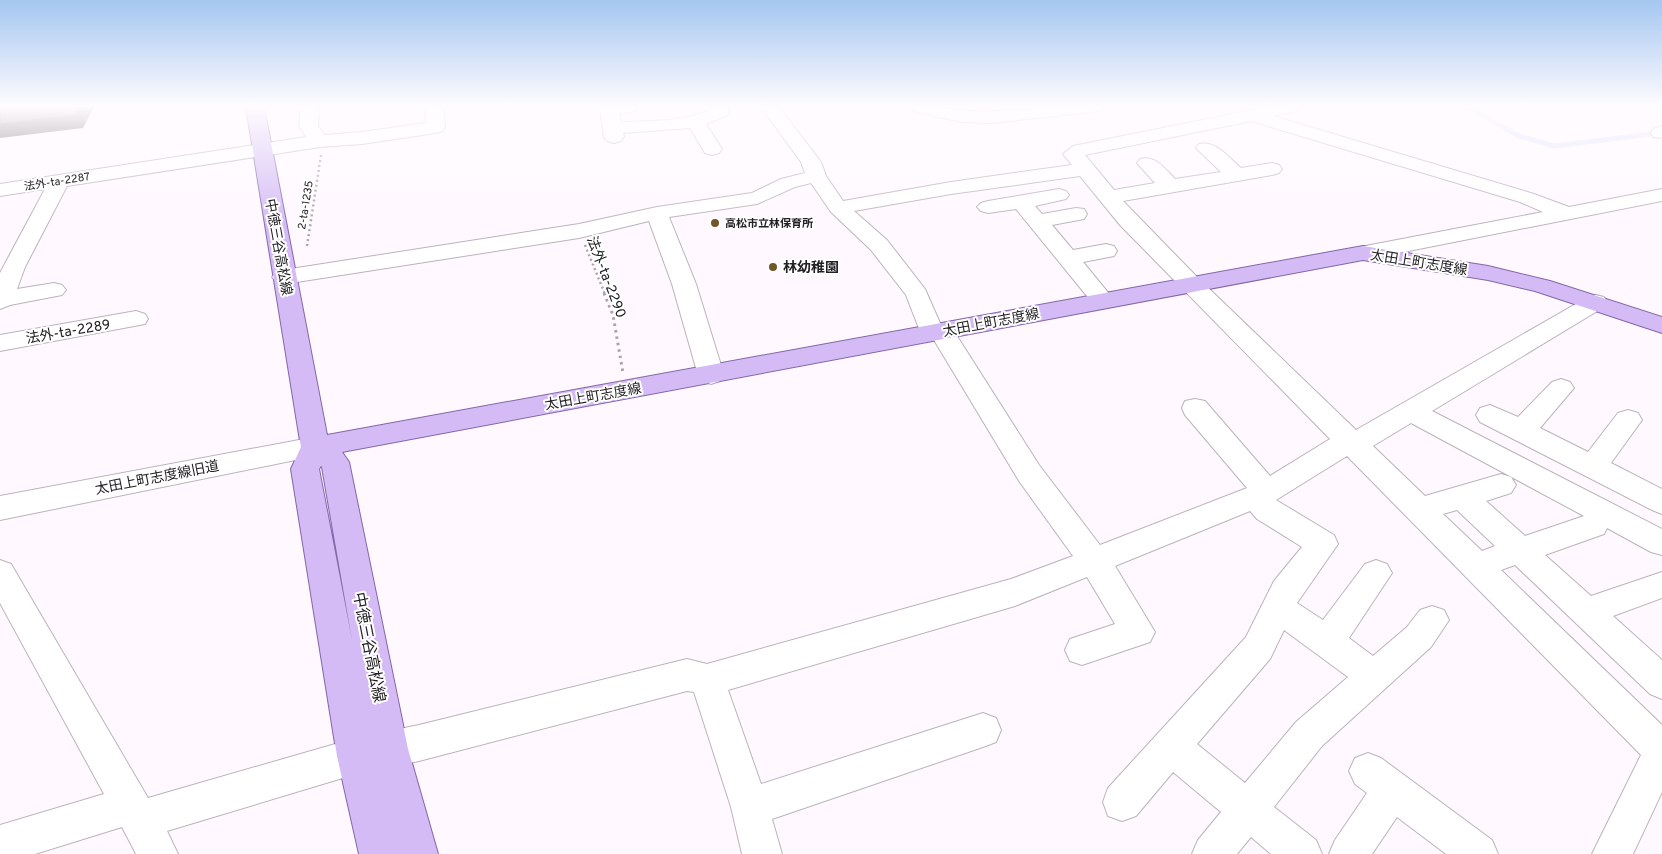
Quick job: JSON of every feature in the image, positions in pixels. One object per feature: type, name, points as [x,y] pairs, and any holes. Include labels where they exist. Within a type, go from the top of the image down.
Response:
[{"type":"main road","name":"中徳三谷高松線","points":[[261,147],[315,447]]},
{"type":"main road","name":"太田上町志度線","points":[[315,447],[1363,253],[1488,273],[1542,286],[1662,325]]},
{"type":"main road","points":[[315,447],[305,469],[373,752],[379,854]]},
{"type":"main road","points":[[373,752],[418,854]]},
{"type":"street","name":"法外-ta-2287","points":[[0,190],[274,147]]},
{"type":"street","points":[[800,147],[811,162],[816,176],[838,208],[879,245],[917,294],[936,332],[1029,473],[1095,562],[1138,632],[1082,650]]},
{"type":"street","points":[[1093,147],[1072,154],[1128,220],[1662,751],[1612,854]]},
{"type":"street","points":[[1359,147],[1527,198],[1566,213]]},
{"type":"street","points":[[1206,148],[1237,175]]},
{"type":"street","points":[[1146,163],[1170,186]]},
{"type":"street","points":[[838,208],[951,188],[1085,169]]},
{"type":"street","points":[[1108,197],[1272,169]]},
{"type":"street","points":[[284,277],[579,231],[657,213],[757,198],[788,183],[816,176]]},
{"type":"street","points":[[1,301],[14,267],[59,182]]},
{"type":"street","points":[[988,208],[1059,195]]},
{"type":"street","points":[[1363,253],[1662,195]]},
{"type":"street","points":[[1021,202],[1103,301]]},
{"type":"street","points":[[657,213],[684,284],[711,375]]},
{"type":"street","points":[[1038,221],[1076,214]]},
{"type":"street","points":[[1067,258],[1106,251]]},
{"type":"street","points":[[1,301],[54,290]]},
{"type":"street","points":[[0,845],[373,752],[420,743],[687,674],[707,680],[1015,592],[1095,562],[1261,494],[1350,441],[1359,441],[1596,302]]},
{"type":"street","name":"法外-ta-2289","points":[[0,343],[136,319]]},
{"type":"street","points":[[1522,431],[1561,388]]},
{"type":"street","points":[[1122,802],[1258,648],[1285,591],[1323,544],[1268,511],[1261,494],[1195,408]]},
{"type":"street","points":[[1410,411],[1662,543]]},
{"type":"street","points":[[1490,415],[1662,502]]},
{"type":"street","points":[[1592,467],[1628,420]]},
{"type":"street","name":"太田上町志度線旧道","points":[[0,508],[315,447]]},
{"type":"street","points":[[1419,510],[1501,485]]},
{"type":"street","points":[[1462,497],[1662,683]]},
{"type":"street","points":[[1476,566],[1593,525]]},
{"type":"street","points":[[0,573],[158,854]]},
{"type":"street","points":[[1327,641],[1376,573]]},
{"type":"street","points":[[1586,612],[1660,585]]},
{"type":"street","points":[[1278,608],[1327,641],[1375,677]]},
{"type":"street","points":[[1212,854],[1309,734],[1419,637],[1432,620]]},
{"type":"street","points":[[707,680],[750,807],[762,854]]},
{"type":"street","points":[[750,807],[983,730]]},
{"type":"street","points":[[1171,747],[1302,854]]},
{"type":"street","points":[[1349,854],[1380,781],[1478,854]]},
{"type":"path","name":"2-ta-1235","points":[[307,246],[321,153],[318,147]]},
{"type":"path","name":"法外-ta-2290","points":[[579,231],[613,316],[626,390]]},
{"type":"place","name":"高松市立林保育所","points":[[715,223]]},
{"type":"place","name":"林幼稚園","points":[[773,267]]}]
